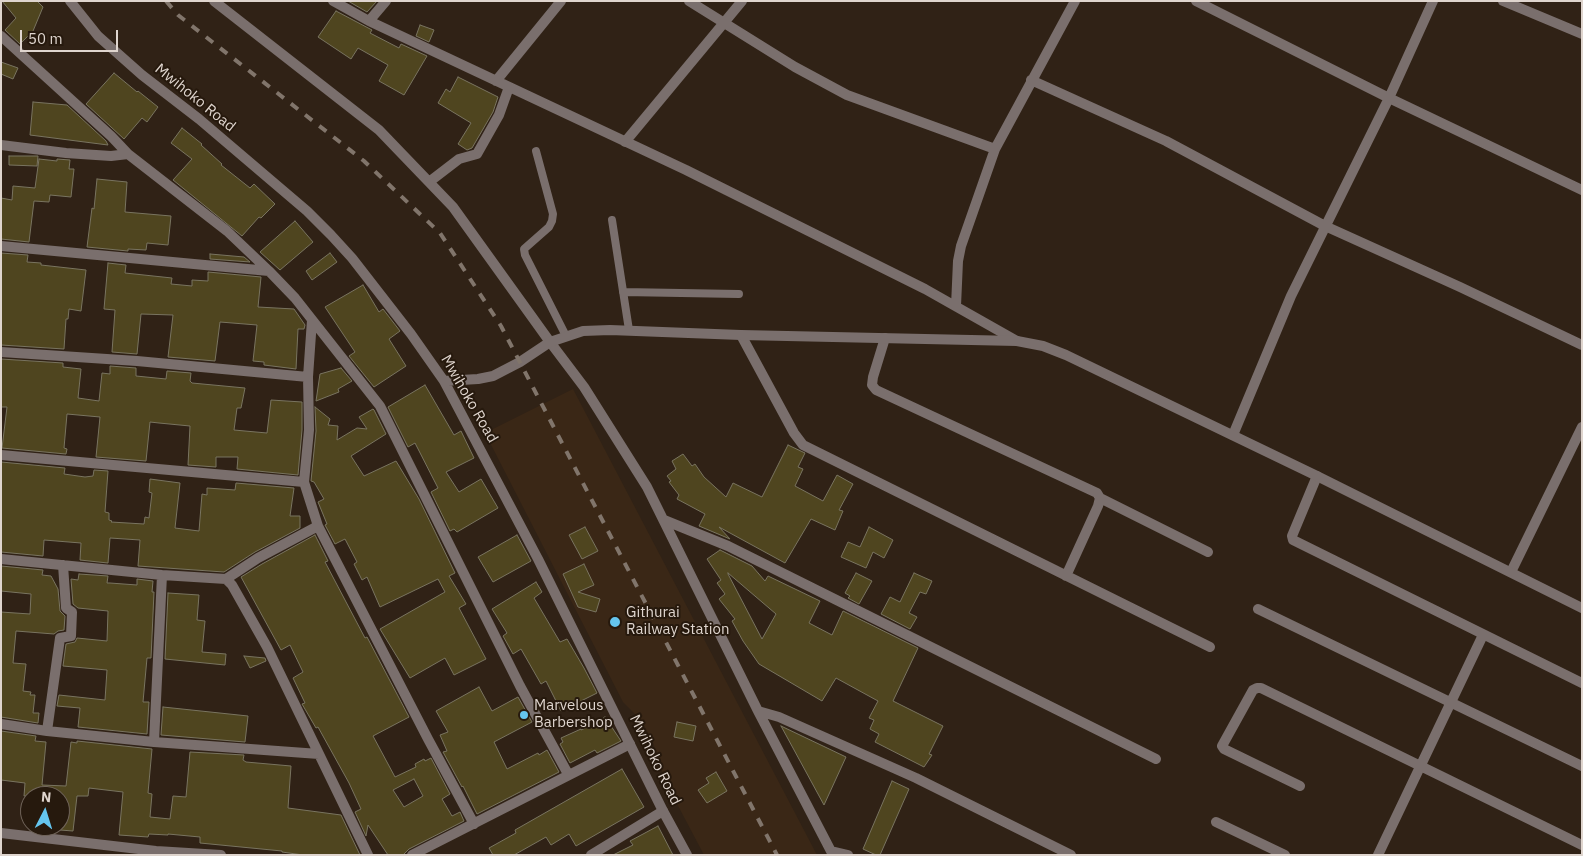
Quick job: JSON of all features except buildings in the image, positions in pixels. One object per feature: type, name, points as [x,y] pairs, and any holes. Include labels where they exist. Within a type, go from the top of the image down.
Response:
[{"type":"street","name":"Mwihoko Road","points":[[70,1],[98,36],[142,75],[307,211],[331,234],[405,326],[444,381],[538,558],[663,811],[687,855]]},
{"type":"street","points":[[214,1],[379,130],[453,207],[584,387],[647,487],[758,711],[832,853],[848,855]]},
{"type":"street","points":[[333,1],[369,21],[730,192],[956,306],[1017,341]]},
{"type":"street","points":[[369,21],[386,1]]},
{"type":"street","points":[[496,81],[561,1]]},
{"type":"street","points":[[690,1],[795,67],[847,95],[994,149]]},
{"type":"street","points":[[625,142],[742,1]]},
{"type":"street","points":[[956,306],[958,261],[961,246],[994,149],[1075,1]]},
{"type":"street","points":[[1196,1],[1389,98],[1582,190]]},
{"type":"street","points":[[1233,435],[1291,296],[1389,98],[1433,1]]},
{"type":"street","points":[[1503,1],[1582,34]]},
{"type":"street","points":[[1,36],[111,136],[128,154],[228,231],[269,271],[295,298],[380,406],[520,686],[568,774]]},
{"type":"street","points":[[1031,80],[1166,141],[1325,226],[1460,286],[1582,346]]},
{"type":"street","points":[[429,182],[459,160],[477,154],[499,115],[509,87]]},
{"type":"street","points":[[1,145],[66,153],[111,156],[128,154]]},
{"type":"street","points":[[1,246],[269,271]]},
{"type":"street","points":[[312,320],[304,482],[318,526],[474,824]]},
{"type":"street","points":[[444,381],[493,376],[520,362],[550,342],[583,331],[629,330],[741,335],[1017,341],[1043,346],[1066,355],[1233,435],[1582,608]]},
{"type":"street","points":[[741,335],[794,433],[803,444],[1210,647]]},
{"type":"street","points":[[886,338],[873,377],[872,384],[876,390],[1097,493],[1100,498],[1208,552]]},
{"type":"street","points":[[1,352],[308,377]]},
{"type":"street","points":[[1511,572],[1582,427]]},
{"type":"street","points":[[1,455],[304,482]]},
{"type":"street","points":[[1317,476],[1292,540],[1582,683]]},
{"type":"street","points":[[1066,576],[1100,498]]},
{"type":"street","points":[[664,520],[728,546],[1156,759]]},
{"type":"street","points":[[1,559],[162,575],[226,579],[258,558],[318,526]]},
{"type":"street","points":[[47,731],[60,638],[71,636],[72,612],[66,608],[64,565]]},
{"type":"street","points":[[154,742],[162,575]]},
{"type":"street","points":[[226,579],[232,585],[267,647],[368,855]]},
{"type":"street","points":[[1258,609],[1582,766]]},
{"type":"street","points":[[1378,855],[1483,635]]},
{"type":"street","points":[[1300,786],[1224,749],[1222,746],[1253,690],[1257,688],[1261,688],[1582,846]]},
{"type":"street","points":[[758,711],[779,717],[916,778],[1072,855]]},
{"type":"street","points":[[1,724],[47,731],[154,742],[319,754]]},
{"type":"street","points":[[412,855],[630,744]]},
{"type":"street","points":[[591,855],[663,811]]},
{"type":"street","points":[[1216,822],[1285,855]]},
{"type":"street","points":[[1,833],[153,853],[221,855]]},
{"type":"lane","points":[[536,151],[552,214],[552,221],[550,227],[524,249],[525,255],[566,336]]},
{"type":"lane","points":[[612,220],[629,330]]},
{"type":"lane","points":[[623,292],[739,294]]},
{"type":"shaded area","points":[[573,389],[817,855],[704,855],[665,781],[652,739],[639,718],[623,702],[485,433]]},
{"type":"railway","points":[[166,1],[178,15],[364,161],[440,233],[501,326],[777,855]]},
{"type":"place","name":"Githurai Railway Station","points":[[615,622]]},
{"type":"place","name":"Marvelous Barbershop","points":[[524,715]]}]
